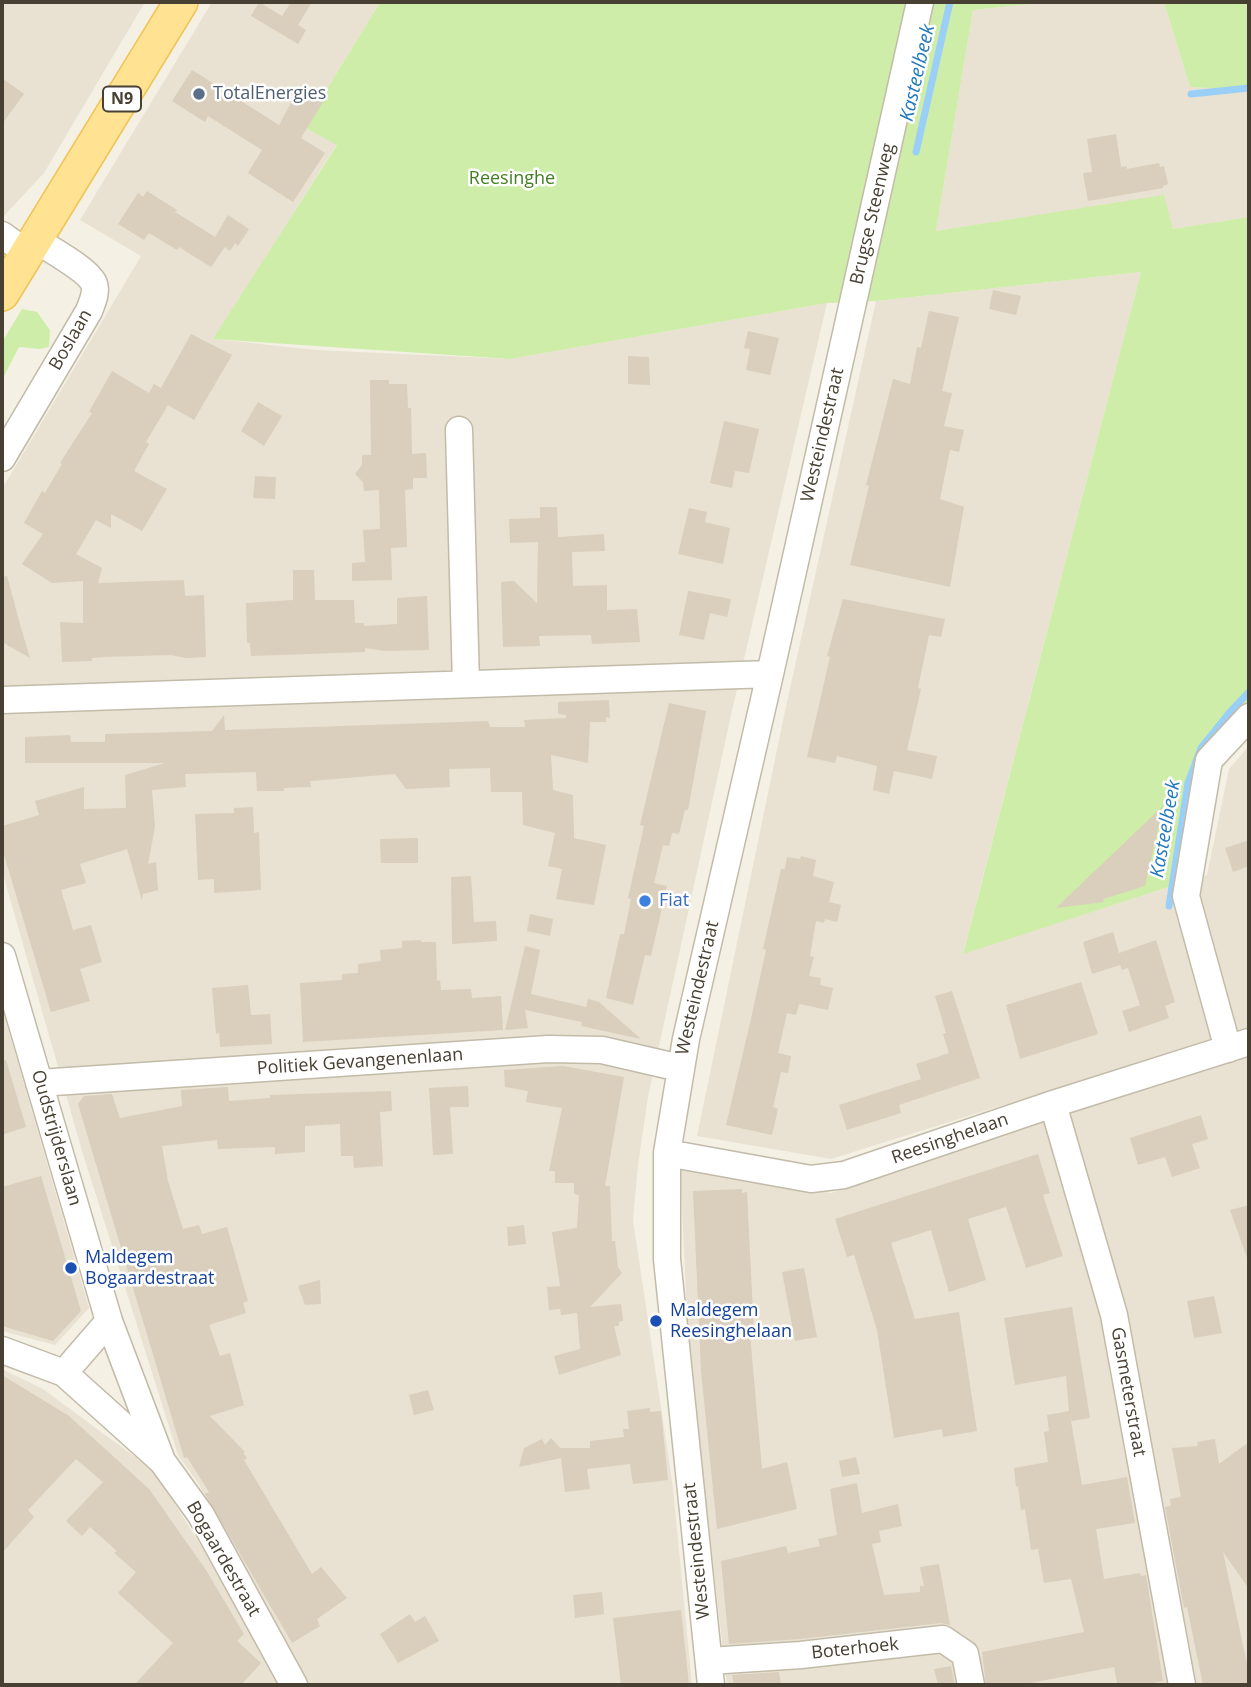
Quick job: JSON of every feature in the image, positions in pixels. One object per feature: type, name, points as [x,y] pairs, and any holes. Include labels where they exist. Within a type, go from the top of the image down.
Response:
[{"type":"main road","name":"N9","points":[[2,293],[22,242],[181,2]]},
{"type":"street","name":"Brugse Steenweg","points":[[853,303],[920,2]]},
{"type":"street","name":"Boslaan","points":[[2,458],[89,311],[94,296],[94,285],[88,275],[22,242]]},
{"type":"street","name":"Westeindestraat","points":[[710,1673],[667,1259],[667,1153],[680,1069],[853,303]]},
{"type":"street","points":[[459,430],[466,684]]},
{"type":"street","points":[[2,699],[770,674]]},
{"type":"street","name":"Reesinghelaan","points":[[667,1153],[792,1177],[811,1179],[844,1175],[1053,1104],[1239,1046],[1186,896],[1209,761],[1249,717]]},
{"type":"street","name":"Oudstrijderslaan","points":[[2,956],[109,1321],[162,1461]]},
{"type":"street","name":"Politiek Gevangenenlaan","points":[[39,1083],[548,1049],[602,1050],[680,1069]]},
{"type":"street","name":"Gasmeterstraat","points":[[1053,1104],[1114,1315],[1179,1685]]},
{"type":"street","points":[[64,1373],[109,1321]]},
{"type":"street","name":"Bogaardestraat","points":[[2,1350],[64,1373],[162,1461],[201,1515],[294,1685]]},
{"type":"street","name":"Boterhoek","points":[[710,1673],[801,1655],[943,1639],[965,1654],[971,1685]]},
{"type":"shaded area","points":[[2,2],[145,2],[44,173],[2,218]]},
{"type":"shaded area","points":[[212,2],[380,2],[304,127],[337,144],[214,339],[316,350],[510,359],[827,303],[731,715],[648,1097],[638,1165],[633,1220],[673,1488],[692,1685],[307,1685],[198,1483],[178,1455],[82,1151],[14,913],[2,870],[2,489],[141,256],[80,220]]},
{"type":"shaded area","points":[[1050,2],[1164,2],[1190,87],[1249,90],[1249,217],[1173,229],[1164,196],[936,231],[973,10]]},
{"type":"shaded area","points":[[1141,272],[963,953],[1207,875],[1229,769],[1249,746],[1249,1028],[831,1159],[697,1136],[785,711],[876,301]]},
{"type":"shaded area","points":[[2,1008],[89,1308],[55,1345],[2,1331]]},
{"type":"shaded area","points":[[1249,1053],[1249,1685],[727,1685],[689,1354],[680,1168],[831,1193]]},
{"type":"shaded area","points":[[2,1369],[43,1389],[154,1471],[215,1568],[281,1685],[2,1685]]},
{"type":"green space","name":"Reesinghe","points":[[380,2],[1050,2],[973,10],[936,231],[1164,195],[1173,229],[1249,217],[1249,703],[1217,735],[1181,883],[963,954],[1141,272],[876,301],[827,303],[510,359],[213,339],[337,145],[304,127]]},
{"type":"green space","points":[[1164,2],[1249,2],[1249,90],[1190,87]]},
{"type":"green space","points":[[22,309],[37,312],[50,330],[49,347],[19,347],[2,380],[2,342]]},
{"type":"building","points":[[259,2],[282,16],[291,2],[312,2],[298,25],[306,30],[298,44],[251,16]]},
{"type":"building","points":[[192,70],[279,125],[299,88],[323,102],[301,138],[325,153],[293,202],[248,173],[262,150],[208,116],[205,122],[172,101]]},
{"type":"building","points":[[2,78],[24,94],[2,124]]},
{"type":"building","points":[[1116,134],[1121,167],[1127,166],[1127,169],[1159,163],[1160,167],[1164,166],[1168,184],[1163,188],[1088,201],[1083,173],[1092,172],[1087,139]]},
{"type":"building","points":[[147,191],[215,237],[228,215],[249,229],[238,246],[235,243],[230,251],[225,247],[211,267],[179,247],[177,250],[149,233],[144,240],[118,224],[138,193],[143,197]]},
{"type":"building","points":[[993,290],[1021,296],[1016,315],[989,309]]},
{"type":"building","points":[[929,311],[959,317],[942,391],[952,393],[944,426],[964,430],[959,452],[950,450],[940,499],[964,507],[950,587],[850,565],[869,486],[866,485],[893,379],[910,384],[917,347],[921,348]]},
{"type":"building","points":[[748,331],[779,338],[770,375],[746,370],[750,349],[744,348]]},
{"type":"building","points":[[191,334],[232,355],[194,420],[168,405],[146,442],[149,444],[134,471],[167,489],[142,531],[111,514],[111,528],[96,520],[76,554],[102,568],[98,583],[184,580],[185,596],[204,595],[206,657],[105,657],[92,658],[92,661],[62,662],[60,622],[83,623],[83,581],[52,583],[22,564],[43,534],[24,523],[92,413],[89,412],[112,371],[149,393],[154,384],[161,388]]},
{"type":"building","points":[[628,356],[649,357],[650,385],[628,384]]},
{"type":"building","points":[[370,380],[407,384],[408,408],[411,408],[412,454],[426,453],[427,478],[413,478],[413,489],[405,490],[407,547],[391,548],[392,580],[352,581],[352,563],[365,562],[363,530],[380,529],[379,490],[364,491],[363,482],[355,474],[362,465],[362,455],[371,455]]},
{"type":"building","points":[[258,402],[282,416],[264,446],[241,431]]},
{"type":"building","points":[[724,421],[759,429],[749,473],[735,471],[732,488],[710,483]]},
{"type":"building","points":[[255,476],[276,477],[275,499],[253,498]]},
{"type":"building","points":[[540,507],[557,507],[558,537],[604,534],[605,551],[572,552],[573,586],[607,585],[607,610],[637,609],[640,642],[592,644],[591,635],[539,636],[540,646],[503,647],[501,582],[514,581],[537,603],[538,542],[510,543],[509,519],[540,518]]},
{"type":"building","points":[[689,508],[707,512],[705,522],[730,528],[723,564],[678,554]]},
{"type":"building","points":[[293,570],[314,570],[315,600],[354,600],[355,623],[364,623],[364,626],[397,624],[397,598],[427,596],[429,650],[385,651],[365,648],[365,652],[251,656],[250,643],[247,643],[246,603],[293,600]]},
{"type":"building","points":[[7,576],[30,658],[2,642],[2,577]]},
{"type":"building","points":[[688,591],[731,599],[727,617],[710,613],[704,640],[679,635]]},
{"type":"building","points":[[843,599],[945,619],[941,637],[929,635],[918,688],[921,689],[907,750],[937,756],[932,779],[894,771],[889,794],[873,790],[877,766],[837,756],[835,763],[807,757],[830,657],[827,656]]},
{"type":"building","points":[[609,700],[610,718],[606,717],[606,722],[590,722],[588,763],[551,755],[553,790],[573,795],[574,838],[606,845],[594,905],[556,899],[562,869],[548,866],[555,833],[523,825],[522,792],[491,792],[490,768],[449,769],[450,787],[406,789],[395,774],[310,781],[311,787],[257,791],[256,772],[185,774],[186,787],[152,790],[155,827],[148,864],[156,862],[158,890],[143,894],[142,901],[127,849],[80,864],[86,883],[61,890],[73,930],[91,925],[102,962],[80,969],[90,1001],[51,1012],[2,848],[2,826],[39,815],[35,801],[84,787],[84,809],[126,808],[125,775],[165,763],[25,763],[25,737],[70,735],[71,742],[105,742],[105,734],[212,731],[224,715],[225,730],[488,721],[490,727],[525,727],[524,720],[566,718],[566,715],[558,714],[558,702]]},
{"type":"building","points":[[669,703],[706,711],[688,810],[685,810],[679,834],[672,833],[669,846],[663,845],[654,883],[667,886],[651,956],[645,955],[633,1005],[606,998],[620,934],[624,934],[631,899],[628,898],[644,826],[640,825]]},
{"type":"building","points":[[1163,806],[1145,886],[1103,899],[1104,902],[1056,908]]},
{"type":"building","points":[[253,807],[254,833],[259,832],[261,890],[214,893],[214,879],[198,880],[195,814],[234,813],[234,808]]},
{"type":"building","points":[[418,838],[418,863],[381,863],[380,839]]},
{"type":"building","points":[[1249,840],[1249,866],[1233,872],[1225,848]]},
{"type":"building","points":[[801,856],[816,860],[813,876],[834,882],[829,902],[841,905],[837,922],[825,919],[824,923],[816,921],[810,956],[814,957],[809,976],[821,978],[820,985],[833,988],[828,1010],[799,1004],[796,1015],[787,1013],[778,1053],[791,1056],[788,1073],[781,1072],[773,1107],[778,1109],[772,1135],[726,1125],[766,950],[763,949],[781,869],[785,869],[787,857],[800,859]]},
{"type":"building","points":[[471,876],[474,922],[496,921],[497,941],[452,944],[451,877]]},
{"type":"building","points":[[530,914],[553,919],[550,936],[527,931]]},
{"type":"building","points":[[1113,932],[1119,953],[1156,940],[1175,1002],[1165,1006],[1169,1018],[1129,1032],[1122,1011],[1140,1005],[1128,968],[1122,970],[1120,965],[1092,974],[1083,942]]},
{"type":"building","points":[[402,941],[436,942],[437,981],[440,980],[441,990],[471,989],[472,998],[501,996],[503,1030],[303,1042],[300,983],[342,980],[342,974],[358,973],[358,964],[381,961],[380,950],[402,948]]},
{"type":"building","points":[[525,946],[540,950],[531,994],[586,1007],[588,999],[599,1002],[641,1039],[581,1026],[582,1022],[525,1010],[528,1028],[505,1030]]},
{"type":"building","points":[[1081,982],[1098,1034],[1020,1059],[1006,1005]]},
{"type":"building","points":[[248,985],[251,1015],[270,1014],[272,1044],[220,1047],[219,1033],[216,1034],[212,988]]},
{"type":"building","points":[[952,991],[980,1078],[899,1105],[901,1113],[847,1130],[839,1105],[921,1079],[916,1064],[949,1053],[935,996]]},
{"type":"building","points":[[2,1060],[6,1060],[26,1127],[2,1135]]},
{"type":"building","points":[[563,1066],[624,1077],[605,1186],[610,1186],[612,1241],[615,1241],[618,1267],[622,1273],[590,1307],[621,1304],[623,1321],[619,1322],[619,1326],[614,1326],[621,1355],[559,1375],[554,1356],[580,1349],[577,1313],[561,1315],[560,1309],[549,1310],[547,1287],[560,1286],[552,1232],[577,1228],[579,1195],[574,1194],[574,1183],[555,1183],[555,1171],[549,1171],[562,1108],[526,1102],[528,1091],[505,1087],[504,1070]]},
{"type":"building","points":[[468,1086],[469,1107],[450,1107],[453,1154],[433,1155],[429,1088]]},
{"type":"building","points":[[228,1087],[229,1101],[270,1098],[270,1095],[391,1091],[392,1111],[380,1112],[383,1166],[354,1168],[353,1156],[341,1156],[340,1124],[305,1126],[305,1152],[275,1154],[275,1147],[218,1149],[217,1140],[162,1146],[168,1181],[183,1229],[199,1225],[202,1234],[227,1227],[248,1301],[243,1303],[246,1313],[209,1325],[220,1356],[230,1353],[244,1405],[210,1416],[245,1452],[243,1453],[247,1458],[244,1460],[312,1574],[321,1567],[347,1598],[317,1619],[320,1626],[292,1643],[205,1494],[209,1492],[187,1457],[184,1458],[78,1104],[84,1096],[112,1094],[120,1118],[182,1106],[181,1090]]},
{"type":"building","points":[[1201,1115],[1208,1139],[1192,1144],[1200,1168],[1172,1177],[1165,1157],[1138,1165],[1130,1138]]},
{"type":"building","points":[[1038,1154],[1050,1193],[1043,1195],[1063,1256],[1026,1268],[1006,1207],[968,1219],[986,1280],[949,1292],[931,1230],[891,1243],[915,1319],[959,1312],[977,1431],[943,1437],[942,1429],[894,1438],[877,1330],[854,1255],[847,1257],[835,1219]]},
{"type":"building","points":[[41,1176],[81,1311],[53,1341],[2,1326],[2,1187]]},
{"type":"building","points":[[742,1189],[742,1193],[747,1192],[754,1334],[750,1334],[762,1469],[787,1462],[797,1509],[717,1529],[701,1371],[693,1191]]},
{"type":"building","points":[[1249,1205],[1249,1258],[1247,1258],[1230,1210]]},
{"type":"building","points":[[524,1225],[526,1244],[508,1246],[507,1227]]},
{"type":"building","points":[[804,1268],[817,1337],[795,1341],[782,1272]]},
{"type":"building","points":[[320,1280],[321,1304],[305,1305],[298,1286]]},
{"type":"building","points":[[1214,1296],[1222,1333],[1194,1338],[1187,1301]]},
{"type":"building","points":[[1072,1307],[1090,1418],[1071,1421],[1082,1485],[1127,1477],[1135,1523],[1096,1529],[1104,1579],[1140,1573],[1141,1576],[1146,1575],[1163,1681],[1142,1685],[1117,1683],[1114,1667],[1020,1685],[986,1685],[982,1652],[1084,1632],[1071,1579],[1044,1583],[1038,1549],[1031,1550],[1025,1509],[1021,1510],[1014,1468],[1048,1462],[1044,1432],[1049,1431],[1047,1415],[1069,1411],[1066,1376],[1015,1385],[1004,1318]]},
{"type":"building","points":[[2,1375],[69,1416],[149,1489],[206,1570],[244,1634],[237,1641],[261,1663],[241,1685],[134,1685],[173,1643],[118,1593],[136,1572],[90,1527],[82,1536],[66,1521],[103,1482],[76,1459],[28,1510],[34,1517],[2,1553]]},
{"type":"building","points":[[428,1390],[434,1410],[414,1415],[409,1395]]},
{"type":"building","points":[[650,1408],[650,1412],[661,1411],[668,1480],[633,1484],[630,1464],[587,1469],[590,1489],[565,1492],[561,1458],[519,1467],[524,1448],[542,1439],[545,1445],[551,1438],[560,1448],[590,1448],[590,1441],[624,1437],[623,1429],[629,1429],[627,1411]]},
{"type":"building","points":[[1215,1439],[1219,1464],[1249,1442],[1249,1589],[1223,1552],[1249,1673],[1249,1685],[1203,1685],[1187,1607],[1184,1608],[1165,1507],[1171,1506],[1170,1499],[1181,1497],[1172,1448],[1198,1446],[1197,1442]]},
{"type":"building","points":[[856,1457],[860,1474],[842,1477],[839,1461]]},
{"type":"building","points":[[857,1483],[862,1513],[898,1504],[902,1526],[879,1531],[881,1542],[872,1544],[884,1595],[920,1592],[920,1586],[924,1586],[920,1567],[939,1564],[950,1625],[941,1623],[729,1644],[721,1561],[786,1546],[788,1553],[820,1546],[818,1539],[837,1535],[830,1489]]},
{"type":"building","points":[[602,1592],[604,1614],[575,1618],[573,1595]]},
{"type":"building","points":[[681,1610],[689,1685],[621,1685],[613,1618]]},
{"type":"building","points":[[410,1614],[415,1622],[425,1616],[439,1641],[398,1663],[380,1634]]},
{"type":"building","points":[[951,1666],[955,1685],[938,1685],[934,1669]]},
{"type":"building","points":[[779,1672],[781,1685],[734,1685],[732,1675]]},
{"type":"waterway","name":"Kasteelbeek","points":[[916,152],[950,2]]},
{"type":"waterway","name":"Kasteelbeek","points":[[1191,94],[1249,88]]},
{"type":"waterway","name":"Kasteelbeek","points":[[1169,906],[1188,783],[1201,748],[1249,692]]},
{"type":"place","name":"TotalEnergies","points":[[199,94]]},
{"type":"place","name":"Fiat","points":[[645,901]]},
{"type":"place","name":"Maldegem Bogaardestraat","points":[[71,1268]]},
{"type":"place","name":"Maldegem Reesinghelaan","points":[[656,1321]]}]
